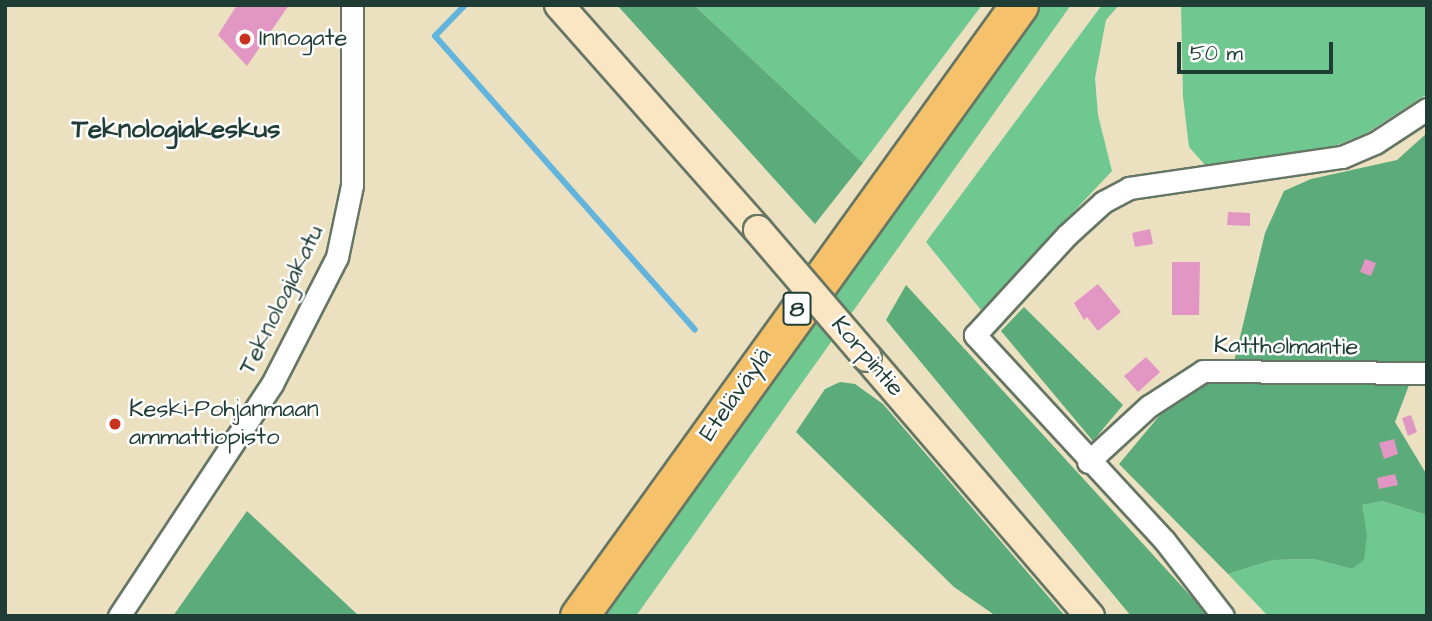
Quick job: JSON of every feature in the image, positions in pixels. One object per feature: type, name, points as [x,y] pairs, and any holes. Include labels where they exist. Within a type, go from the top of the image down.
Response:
[{"type":"highway","name":"Eteläväylä","points":[[579,616],[1019,5]]},
{"type":"street","name":"Teknologiakatu","points":[[119,616],[272,384],[337,257],[352,194],[352,5]]},
{"type":"street","name":"Korpintie","points":[[559,5],[758,230],[1090,616]]},
{"type":"street","points":[[1223,616],[1164,540],[1088,462],[975,335],[1026,276],[1103,202],[1129,188],[1342,157],[1375,143],[1427,109]]},
{"type":"street","name":"Kattholmantie","points":[[1088,462],[1149,406],[1203,371],[1427,373]]},
{"type":"green space","points":[[617,5],[694,5],[863,163],[815,224]]},
{"type":"green space","points":[[694,5],[982,5],[863,163]]},
{"type":"green space","points":[[1039,5],[1071,5],[636,616],[601,616]]},
{"type":"green space","points":[[1102,5],[1119,5],[1106,20],[1095,78],[1098,115],[1112,171],[981,310],[926,242]]},
{"type":"green space","points":[[1181,5],[1427,5],[1427,94],[1365,134],[1324,150],[1206,166],[1189,147],[1183,97]]},
{"type":"green space","points":[[1427,133],[1427,366],[1414,372],[1395,422],[1427,475],[1427,515],[1382,501],[1362,505],[1367,535],[1364,560],[1352,569],[1314,559],[1273,560],[1228,574],[1119,464],[1180,391],[1234,362],[1265,233],[1284,191],[1311,179],[1397,160]]},
{"type":"green space","points":[[906,285],[1209,616],[1131,616],[886,320]]},
{"type":"green space","points":[[1024,307],[1123,405],[1093,441],[1001,331]]},
{"type":"green space","points":[[840,382],[855,384],[883,404],[1065,616],[996,616],[954,587],[796,432],[825,389]]},
{"type":"green space","points":[[1382,501],[1427,515],[1427,616],[1268,616],[1228,574],[1273,560],[1314,559],[1352,569],[1367,535],[1361,505]]},
{"type":"green space","points":[[247,511],[359,616],[173,616]]},
{"type":"building","name":"Innogate","points":[[237,5],[289,5],[247,66],[218,35]]},
{"type":"building","points":[[1228,212],[1250,213],[1250,226],[1227,225]]},
{"type":"building","points":[[1150,229],[1153,244],[1135,247],[1132,233]]},
{"type":"building","points":[[1365,259],[1376,263],[1371,276],[1360,272]]},
{"type":"building","points":[[1172,262],[1200,262],[1199,315],[1172,315]]},
{"type":"building","points":[[1098,284],[1121,312],[1098,331],[1087,317],[1084,320],[1074,303]]},
{"type":"building","points":[[1146,357],[1160,372],[1138,392],[1124,376]]},
{"type":"building","points":[[1411,415],[1417,432],[1408,436],[1402,418]]},
{"type":"building","points":[[1394,439],[1398,454],[1384,459],[1379,443]]},
{"type":"building","points":[[1395,474],[1398,485],[1379,489],[1377,478]]},
{"type":"waterway","points":[[465,5],[435,36],[695,330]]},
{"type":"place","name":"Innogate","points":[[245,39]]},
{"type":"place","name":"Keski-Pohjanmaan ammattiopisto","points":[[115,424]]},
{"type":"district","name":"Teknologiakeskus","points":[[176,130]]}]
